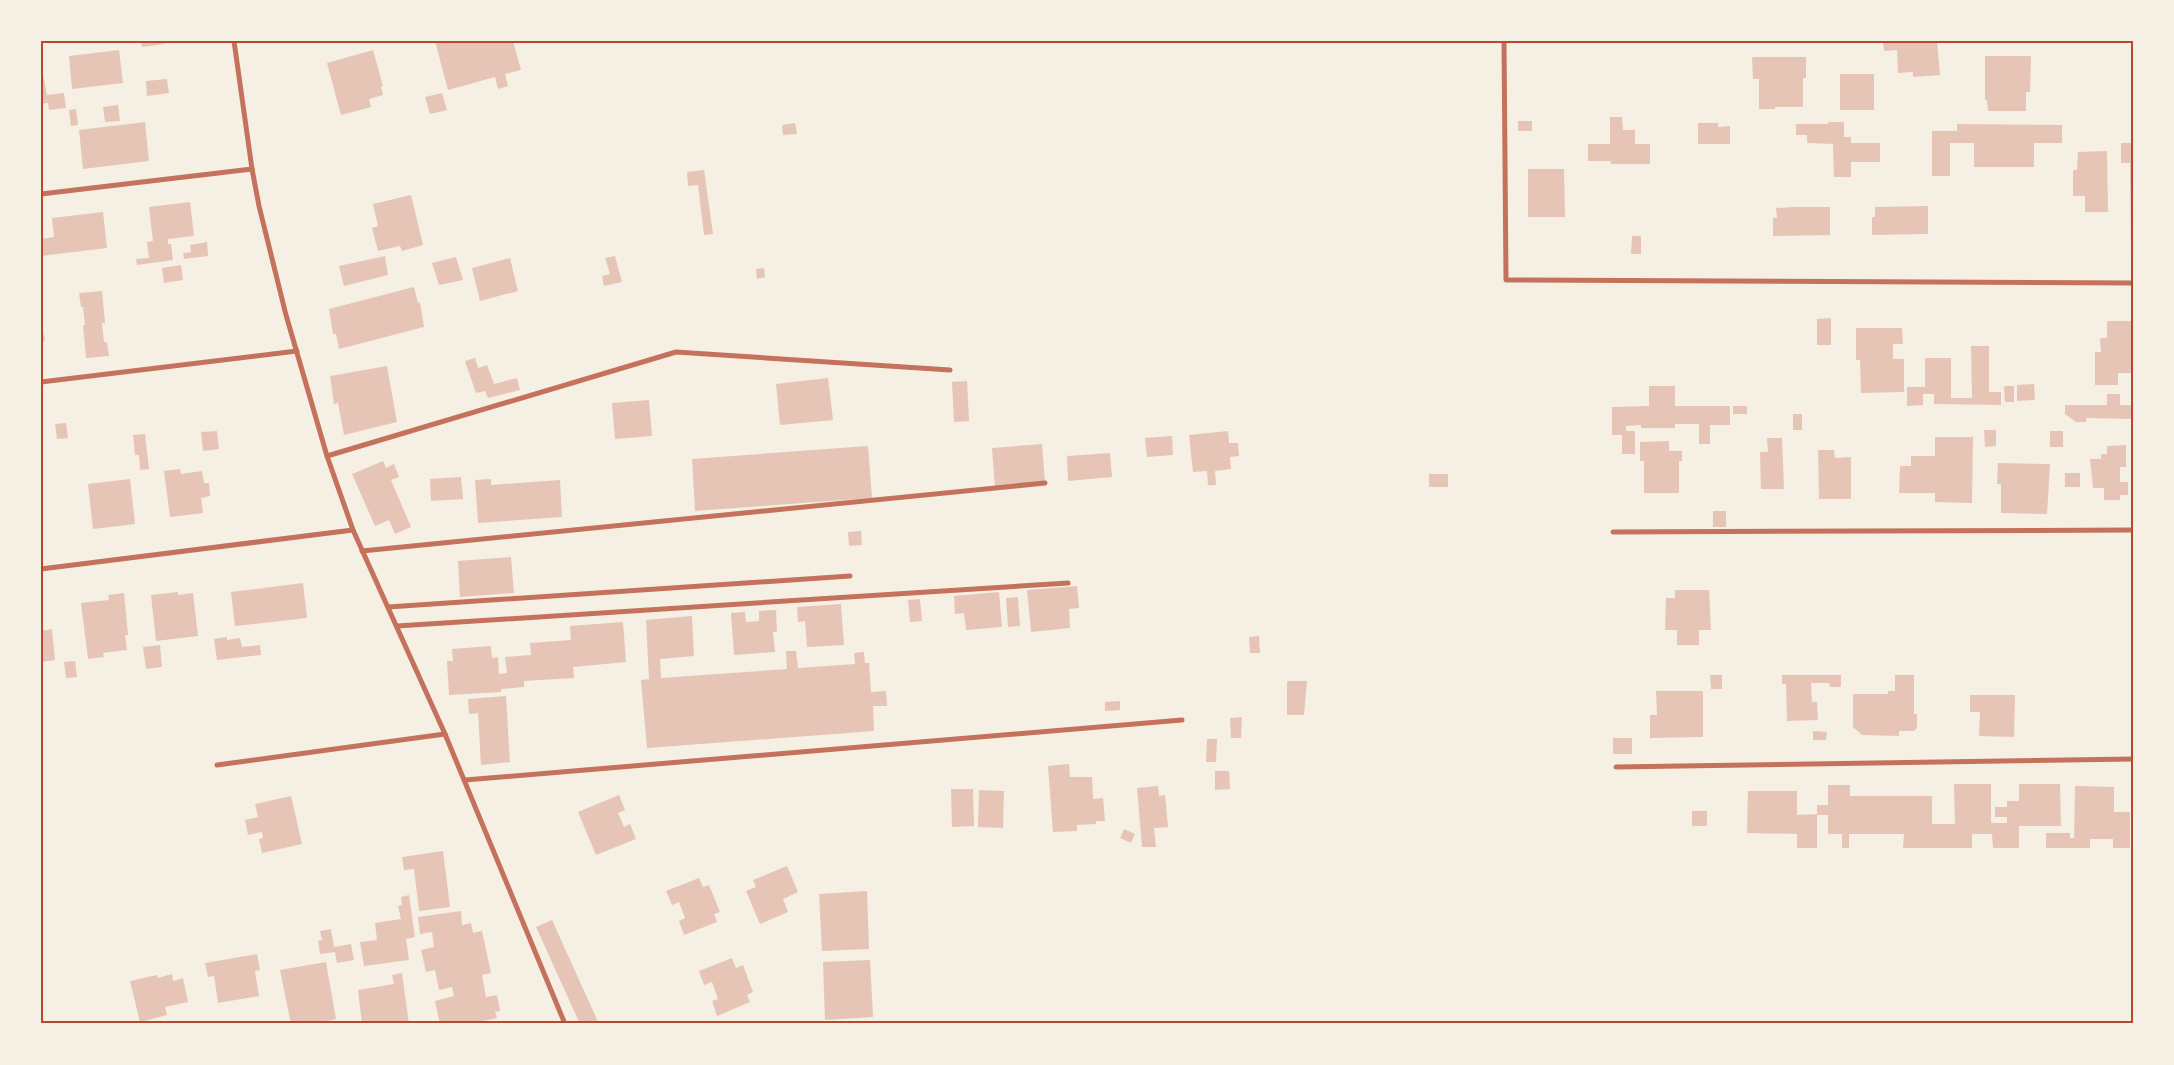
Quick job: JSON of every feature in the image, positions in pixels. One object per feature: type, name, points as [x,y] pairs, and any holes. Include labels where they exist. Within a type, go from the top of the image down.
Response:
[{"type":"street","points":[[234,41],[252,169],[261,215],[327,456],[353,530],[446,734],[565,1024]]},
{"type":"street","points":[[1504,41],[1506,280],[2133,283]]},
{"type":"street","points":[[41,194],[252,169]]},
{"type":"street","points":[[41,382],[297,351]]},
{"type":"street","points":[[327,456],[676,352],[950,370]]},
{"type":"street","points":[[362,550],[1046,483]]},
{"type":"street","points":[[41,569],[353,530]]},
{"type":"street","points":[[1613,532],[2133,530]]},
{"type":"street","points":[[388,607],[850,576]]},
{"type":"street","points":[[397,626],[1068,583]]},
{"type":"street","points":[[465,780],[1182,720]]},
{"type":"street","points":[[217,765],[446,734]]},
{"type":"street","points":[[1616,768],[2133,759]]},
{"type":"building","points":[[141,41],[163,41],[164,44],[142,47]]},
{"type":"building","points":[[435,41],[513,41],[521,70],[505,74],[508,86],[498,89],[495,77],[448,90]]},
{"type":"building","points":[[1883,41],[1937,41],[1940,75],[1913,77],[1913,72],[1898,73],[1897,50],[1884,51]]},
{"type":"building","points":[[119,50],[123,83],[72,89],[69,56]]},
{"type":"building","points":[[373,50],[383,86],[381,87],[383,95],[369,99],[371,107],[341,115],[327,63]]},
{"type":"building","points":[[1985,56],[2031,56],[2030,92],[2026,92],[2026,111],[1988,111],[1987,100],[1985,100]]},
{"type":"building","points":[[1752,57],[1806,57],[1806,78],[1803,78],[1803,107],[1759,109],[1759,79],[1753,79]]},
{"type":"building","points":[[41,65],[47,95],[64,93],[66,108],[49,110],[48,103],[41,104]]},
{"type":"building","points":[[1840,74],[1874,74],[1874,110],[1840,110]]},
{"type":"building","points":[[167,79],[169,93],[147,96],[146,81]]},
{"type":"building","points":[[442,93],[447,110],[430,114],[425,97]]},
{"type":"building","points":[[118,105],[120,121],[105,122],[103,107]]},
{"type":"building","points":[[76,109],[78,125],[71,126],[69,110]]},
{"type":"building","points":[[1610,117],[1622,117],[1623,130],[1635,130],[1635,144],[1650,144],[1650,164],[1611,164],[1610,161],[1588,161],[1588,144],[1610,144]]},
{"type":"building","points":[[1518,121],[1532,121],[1532,131],[1518,131]]},
{"type":"building","points":[[145,122],[149,161],[83,169],[79,130]]},
{"type":"building","points":[[1828,122],[1844,122],[1844,137],[1851,137],[1851,143],[1880,143],[1880,162],[1851,162],[1851,177],[1834,177],[1833,144],[1807,143],[1807,135],[1796,135],[1796,124],[1828,124]]},
{"type":"building","points":[[795,123],[797,134],[783,135],[782,125]]},
{"type":"building","points":[[1698,123],[1718,123],[1718,127],[1730,126],[1730,144],[1698,144]]},
{"type":"building","points":[[1957,124],[2062,125],[2062,143],[2034,143],[2034,167],[1974,167],[1974,143],[1950,143],[1950,176],[1932,176],[1932,131],[1957,131]]},
{"type":"building","points":[[2121,143],[2133,143],[2133,257],[2131,257],[2130,163],[2121,163]]},
{"type":"building","points":[[2107,151],[2108,212],[2085,212],[2085,196],[2073,196],[2073,170],[2077,170],[2078,152]]},
{"type":"building","points":[[1528,169],[1564,169],[1565,217],[1528,217]]},
{"type":"building","points":[[704,170],[713,234],[704,235],[698,185],[688,186],[687,172]]},
{"type":"building","points":[[411,195],[423,245],[402,251],[400,246],[378,251],[372,228],[378,226],[373,204]]},
{"type":"building","points":[[190,202],[194,236],[168,239],[168,244],[171,244],[173,260],[137,265],[136,259],[149,258],[147,242],[153,241],[149,207]]},
{"type":"building","points":[[1928,206],[1928,234],[1872,235],[1872,217],[1875,217],[1875,207]]},
{"type":"building","points":[[1830,207],[1830,235],[1773,236],[1773,218],[1777,218],[1776,208]]},
{"type":"building","points":[[103,212],[107,248],[41,256],[41,239],[54,237],[52,218]]},
{"type":"building","points":[[1632,236],[1641,236],[1641,254],[1631,254]]},
{"type":"building","points":[[207,242],[208,256],[184,259],[183,253],[191,252],[190,245]]},
{"type":"building","points":[[385,256],[388,275],[344,286],[339,266]]},
{"type":"building","points":[[615,256],[622,282],[604,286],[602,276],[610,274],[605,258]]},
{"type":"building","points":[[456,257],[463,280],[439,285],[432,263]]},
{"type":"building","points":[[510,258],[518,291],[480,301],[472,268]]},
{"type":"building","points":[[181,265],[183,280],[164,283],[162,268]]},
{"type":"building","points":[[764,268],[765,277],[757,279],[756,269]]},
{"type":"building","points":[[414,287],[418,303],[420,302],[424,327],[339,349],[336,334],[333,334],[329,309]]},
{"type":"building","points":[[102,291],[105,323],[102,323],[104,342],[107,342],[109,356],[86,358],[83,325],[85,325],[79,293]]},
{"type":"building","points":[[1831,318],[1831,345],[1817,345],[1817,319]]},
{"type":"building","points":[[2107,321],[2133,321],[2133,373],[2118,373],[2118,385],[2095,385],[2095,352],[2101,352],[2100,338],[2107,338]]},
{"type":"building","points":[[41,322],[45,341],[41,342]]},
{"type":"building","points":[[1856,328],[1902,328],[1903,344],[1893,344],[1893,359],[1904,359],[1904,392],[1861,393],[1860,360],[1856,360]]},
{"type":"building","points":[[1971,346],[1989,346],[1989,392],[2001,392],[2001,405],[1934,404],[1934,394],[1923,394],[1923,405],[1907,406],[1907,387],[1925,387],[1925,358],[1951,358],[1951,398],[1972,398]]},
{"type":"building","points":[[475,358],[478,368],[487,365],[494,384],[517,378],[520,390],[488,398],[485,391],[476,393],[465,361]]},
{"type":"building","points":[[387,366],[397,422],[344,435],[338,403],[334,404],[330,376]]},
{"type":"building","points":[[828,378],[833,420],[780,425],[776,384]]},
{"type":"building","points":[[967,381],[969,421],[954,422],[952,382]]},
{"type":"building","points":[[2034,384],[2035,400],[2017,401],[2017,385]]},
{"type":"building","points":[[1649,386],[1675,386],[1675,406],[1730,406],[1730,425],[1710,425],[1710,444],[1699,444],[1699,424],[1675,424],[1675,428],[1641,428],[1641,425],[1626,426],[1626,431],[1635,431],[1635,454],[1622,454],[1622,435],[1612,435],[1612,407],[1649,406]]},
{"type":"building","points":[[2004,386],[2014,386],[2014,402],[2005,402]]},
{"type":"building","points":[[2107,394],[2120,394],[2120,405],[2133,405],[2133,419],[2086,418],[2086,422],[2076,422],[2065,414],[2065,405],[2107,405]]},
{"type":"building","points":[[649,400],[652,436],[615,439],[612,403]]},
{"type":"building","points":[[1733,406],[1747,406],[1747,414],[1733,414]]},
{"type":"building","points":[[1793,414],[1802,414],[1802,430],[1793,430]]},
{"type":"building","points":[[66,423],[68,438],[57,439],[55,424]]},
{"type":"building","points":[[1984,430],[1996,430],[1996,446],[1985,447]]},
{"type":"building","points":[[217,431],[219,449],[203,451],[201,432]]},
{"type":"building","points":[[1228,431],[1229,443],[1238,443],[1239,456],[1230,457],[1231,469],[1215,471],[1216,485],[1208,485],[1207,471],[1193,472],[1189,435]]},
{"type":"building","points":[[2050,431],[2063,431],[2063,447],[2050,447]]},
{"type":"building","points":[[145,434],[149,469],[140,470],[139,455],[135,455],[133,435]]},
{"type":"building","points":[[1172,436],[1173,455],[1147,457],[1145,438]]},
{"type":"building","points":[[1935,437],[1973,437],[1972,503],[1935,502],[1935,493],[1899,493],[1900,466],[1911,466],[1911,456],[1935,456]]},
{"type":"building","points":[[1767,438],[1782,438],[1784,489],[1761,489],[1760,452],[1768,452]]},
{"type":"building","points":[[1669,441],[1669,451],[1682,451],[1682,461],[1679,461],[1679,493],[1644,493],[1644,461],[1640,461],[1640,442]]},
{"type":"building","points":[[1042,444],[1045,483],[995,487],[992,448]]},
{"type":"building","points":[[2126,445],[2126,467],[2120,467],[2120,482],[2128,482],[2128,495],[2120,495],[2120,500],[2104,500],[2104,488],[2093,488],[2090,459],[2101,459],[2101,454],[2107,454],[2107,446]]},
{"type":"building","points":[[868,446],[872,498],[695,511],[692,459]]},
{"type":"building","points":[[1818,450],[1834,450],[1835,458],[1851,457],[1851,499],[1819,499]]},
{"type":"building","points":[[1110,453],[1112,477],[1068,481],[1067,456]]},
{"type":"building","points":[[383,461],[386,468],[394,464],[399,477],[391,480],[411,527],[395,534],[389,520],[375,526],[352,474]]},
{"type":"building","points":[[1998,463],[2050,464],[2047,514],[2001,513],[2001,484],[1997,484]]},
{"type":"building","points":[[180,469],[181,474],[202,471],[204,483],[209,483],[210,496],[201,498],[203,513],[170,517],[164,471]]},
{"type":"building","points":[[2065,473],[2080,473],[2080,487],[2065,487]]},
{"type":"building","points":[[1429,474],[1448,474],[1448,487],[1429,487]]},
{"type":"building","points":[[461,477],[463,499],[431,501],[430,479]]},
{"type":"building","points":[[130,479],[135,524],[93,529],[88,484]]},
{"type":"building","points":[[491,479],[491,485],[560,480],[562,517],[478,523],[475,480]]},
{"type":"building","points":[[1713,511],[1726,511],[1726,527],[1713,527]]},
{"type":"building","points":[[861,531],[862,545],[849,546],[848,532]]},
{"type":"building","points":[[511,557],[514,593],[460,597],[458,561]]},
{"type":"building","points":[[303,583],[307,618],[235,626],[231,592]]},
{"type":"building","points":[[1077,586],[1079,608],[1069,609],[1070,628],[1031,632],[1027,590]]},
{"type":"building","points":[[1675,590],[1709,590],[1711,630],[1699,630],[1699,645],[1677,645],[1677,630],[1665,630],[1666,598],[1675,598]]},
{"type":"building","points":[[178,592],[178,595],[193,593],[198,636],[156,641],[151,595]]},
{"type":"building","points":[[999,592],[1002,627],[966,630],[964,613],[955,614],[954,596]]},
{"type":"building","points":[[124,593],[128,635],[125,635],[127,650],[103,653],[104,657],[88,659],[81,603],[109,600],[108,595]]},
{"type":"building","points":[[1018,597],[1020,626],[1008,627],[1006,598]]},
{"type":"building","points":[[920,599],[922,621],[910,622],[908,600]]},
{"type":"building","points":[[841,604],[844,645],[807,647],[805,621],[798,622],[797,607]]},
{"type":"building","points":[[776,610],[777,632],[773,632],[775,652],[734,655],[731,613],[745,612],[746,622],[759,621],[759,611]]},
{"type":"building","points":[[692,616],[694,656],[660,659],[661,678],[787,669],[786,651],[796,651],[798,668],[855,664],[854,653],[864,652],[865,663],[869,663],[871,692],[886,691],[887,706],[873,706],[874,731],[647,748],[641,680],[649,679],[646,620]]},
{"type":"building","points":[[623,622],[626,662],[573,667],[574,678],[524,681],[524,687],[501,689],[501,692],[449,695],[447,661],[453,661],[452,649],[491,646],[492,658],[498,657],[499,674],[507,673],[505,657],[531,655],[530,643],[571,640],[570,626]]},
{"type":"building","points":[[52,629],[55,660],[41,662],[41,631]]},
{"type":"building","points":[[1259,636],[1260,653],[1250,653],[1249,637]]},
{"type":"building","points":[[227,637],[227,640],[240,638],[242,647],[260,645],[261,655],[217,660],[214,639]]},
{"type":"building","points":[[160,645],[162,667],[146,669],[143,647]]},
{"type":"building","points":[[75,661],[77,677],[66,678],[64,662]]},
{"type":"building","points":[[1710,675],[1722,675],[1722,689],[1711,689]]},
{"type":"building","points":[[1782,675],[1841,675],[1841,687],[1830,687],[1829,683],[1811,683],[1812,702],[1817,702],[1818,720],[1787,721],[1786,684],[1782,684]]},
{"type":"building","points":[[1895,675],[1914,675],[1914,714],[1917,714],[1917,728],[1914,731],[1899,731],[1899,736],[1862,735],[1853,727],[1853,694],[1888,694],[1888,691],[1895,691]]},
{"type":"building","points":[[1287,681],[1307,681],[1304,715],[1287,715]]},
{"type":"building","points":[[1656,691],[1703,691],[1703,737],[1650,738],[1650,715],[1657,715]]},
{"type":"building","points":[[1970,695],[2015,695],[2014,737],[1979,736],[1980,712],[1970,712]]},
{"type":"building","points":[[506,696],[510,762],[481,765],[478,713],[469,714],[468,699]]},
{"type":"building","points":[[1120,701],[1120,710],[1105,711],[1105,702]]},
{"type":"building","points":[[1242,717],[1241,738],[1231,738],[1230,718]]},
{"type":"building","points":[[1813,731],[1827,732],[1826,740],[1813,740]]},
{"type":"building","points":[[1613,738],[1632,738],[1632,754],[1613,754]]},
{"type":"building","points":[[1207,739],[1217,739],[1216,762],[1206,762]]},
{"type":"building","points":[[1069,764],[1070,777],[1092,777],[1093,799],[1103,798],[1105,821],[1096,821],[1096,824],[1077,825],[1077,831],[1053,832],[1048,766]]},
{"type":"building","points":[[1215,771],[1229,771],[1230,789],[1215,790]]},
{"type":"building","points":[[1954,784],[1991,784],[1991,823],[2007,823],[2007,817],[1995,817],[1995,807],[2007,807],[2007,801],[2019,801],[2019,784],[2060,784],[2061,826],[2019,826],[2019,848],[1993,848],[1992,834],[1972,834],[1972,848],[1903,848],[1904,834],[1849,834],[1849,848],[1842,848],[1842,834],[1828,834],[1828,815],[1817,815],[1817,805],[1828,805],[1828,785],[1850,785],[1850,796],[1932,796],[1932,824],[1955,824]]},
{"type":"building","points":[[1158,786],[1159,796],[1165,795],[1168,827],[1154,828],[1156,847],[1142,847],[1137,788]]},
{"type":"building","points":[[2075,786],[2114,787],[2114,812],[2130,812],[2130,848],[2113,848],[2113,839],[2090,839],[2090,848],[2046,848],[2046,833],[2070,833],[2070,838],[2074,838]]},
{"type":"building","points":[[951,789],[973,789],[974,826],[952,827]]},
{"type":"building","points":[[979,790],[1004,791],[1003,828],[978,827]]},
{"type":"building","points":[[1748,791],[1797,791],[1797,815],[1817,814],[1817,848],[1797,848],[1797,834],[1747,833]]},
{"type":"building","points":[[619,795],[625,810],[618,813],[624,827],[630,824],[636,839],[596,855],[578,812]]},
{"type":"building","points":[[291,796],[302,844],[262,853],[259,839],[263,838],[262,832],[248,835],[245,820],[258,817],[255,804]]},
{"type":"building","points":[[1692,811],[1707,811],[1707,826],[1692,826]]},
{"type":"building","points":[[1124,829],[1135,834],[1131,843],[1120,838]]},
{"type":"building","points":[[443,851],[450,907],[419,911],[414,869],[404,870],[402,857]]},
{"type":"building","points":[[787,866],[798,892],[783,899],[788,912],[760,924],[746,891],[756,887],[753,880]]},
{"type":"building","points":[[699,878],[703,887],[709,885],[720,912],[714,914],[717,922],[684,935],[679,921],[685,918],[679,902],[672,905],[666,891]]},
{"type":"building","points":[[867,891],[869,949],[822,951],[819,894]]},
{"type":"building","points":[[409,895],[415,937],[406,939],[409,960],[364,966],[360,942],[377,940],[375,923],[401,919],[398,906],[402,905],[401,897]]},
{"type":"building","points":[[461,911],[462,925],[471,923],[473,933],[482,931],[491,973],[482,975],[486,997],[497,995],[500,1011],[495,1012],[497,1018],[469,1024],[440,1024],[435,1001],[454,996],[452,987],[439,990],[435,970],[426,972],[421,950],[434,947],[432,932],[420,934],[418,917]]},
{"type":"building","points":[[552,920],[599,1024],[580,1024],[536,927]]},
{"type":"building","points":[[331,929],[334,947],[351,944],[354,960],[337,963],[335,952],[320,954],[318,941],[322,940],[320,931]]},
{"type":"building","points":[[257,954],[260,970],[255,971],[259,996],[218,1003],[214,976],[208,977],[205,963]]},
{"type":"building","points":[[732,958],[736,968],[743,965],[753,992],[747,995],[750,1002],[717,1016],[712,1001],[718,999],[712,982],[704,985],[699,971]]},
{"type":"building","points":[[870,960],[873,1017],[825,1020],[823,962]]},
{"type":"building","points":[[326,962],[336,1019],[314,1024],[291,1024],[280,970]]},
{"type":"building","points":[[402,973],[409,1024],[362,1024],[358,990],[394,984],[392,975]]},
{"type":"building","points":[[172,974],[173,981],[183,978],[188,1002],[165,1007],[167,1015],[140,1022],[130,981],[157,975],[158,978]]}]
